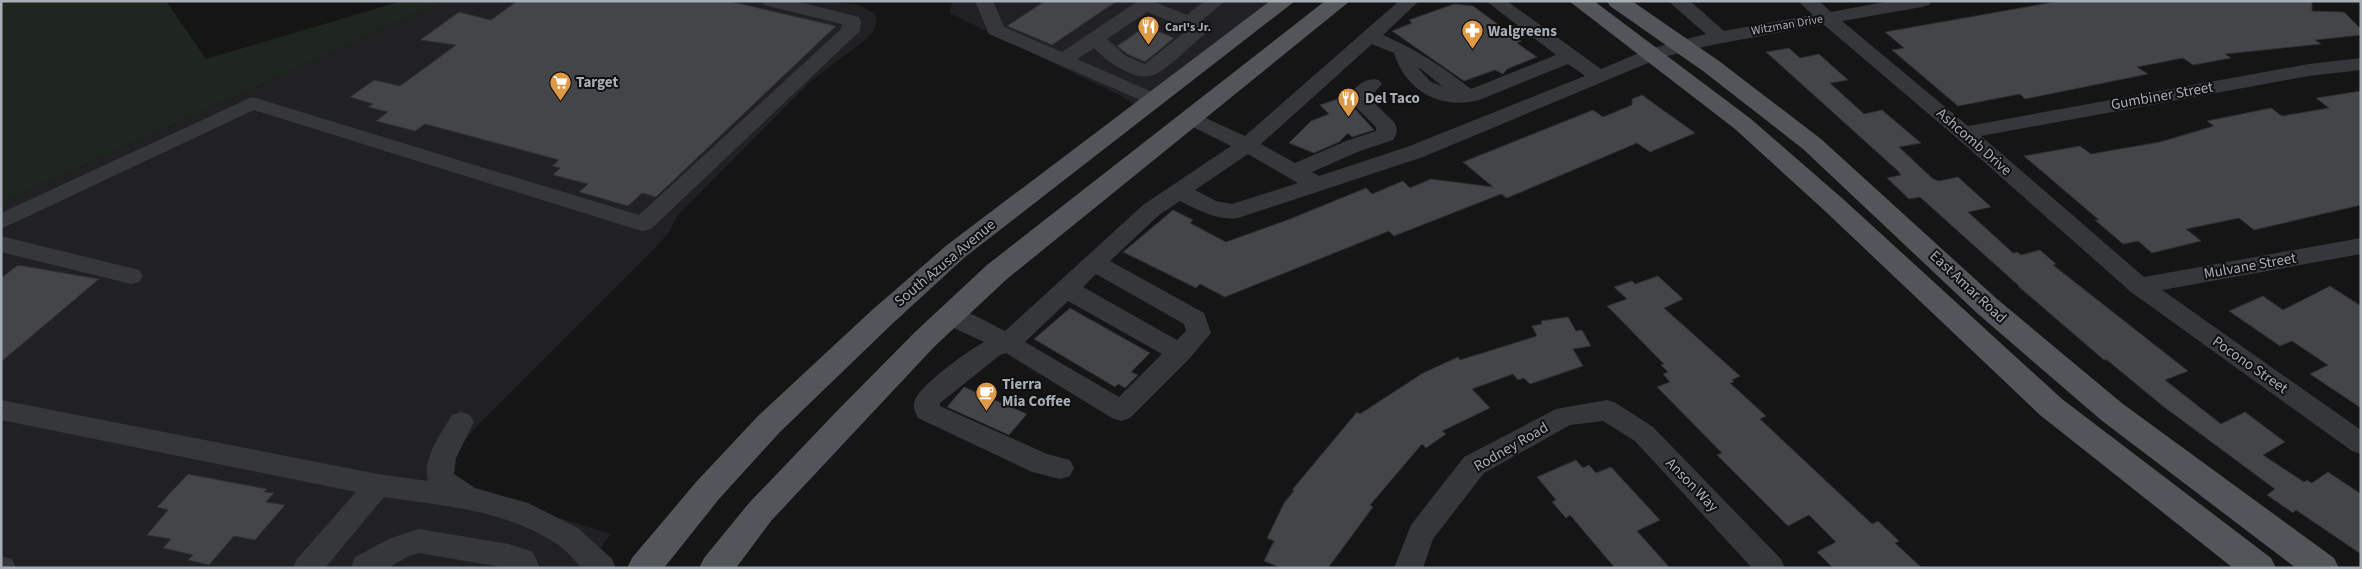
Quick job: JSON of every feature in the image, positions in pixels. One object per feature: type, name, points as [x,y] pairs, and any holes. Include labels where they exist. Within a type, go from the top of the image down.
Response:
[{"type":"main road","name":"South Azusa Avenue","points":[[644,568],[708,490],[769,424],[881,318],[956,251],[1284,1]]},
{"type":"main road","points":[[716,568],[760,512],[867,399],[950,316],[1004,266],[1339,1]]},
{"type":"main road","name":"East Amar Road","points":[[1580,1],[1653,54],[1743,124],[1834,205],[2051,407],[2219,540],[2259,568]]},
{"type":"main road","name":"East Amar Road","points":[[1618,1],[1683,46],[1812,144],[1987,306],[2112,412],[2322,568]]},
{"type":"main road","points":[[1154,100],[1190,118]]},
{"type":"street","points":[[1,222],[252,103],[643,224],[850,30],[852,21],[772,1]]},
{"type":"street","points":[[984,1],[996,30],[1154,100]]},
{"type":"street","points":[[1190,22],[1216,1]]},
{"type":"street","points":[[1060,468],[1042,464],[928,411],[927,401],[934,392],[991,349],[1008,343],[1151,210],[1247,145],[1410,1]]},
{"type":"street","points":[[1495,1],[1599,77]]},
{"type":"street","points":[[1677,1],[1720,37]]},
{"type":"street","name":"Ashcomb Drive","points":[[1807,1],[1964,133],[2139,286]]},
{"type":"street","name":"Witzman Drive","points":[[1178,192],[1210,207],[1233,212],[1415,152],[1653,54],[1720,37],[1922,1]]},
{"type":"street","points":[[1063,60],[1095,38],[1147,3],[1190,22],[1198,30],[1149,70],[1129,67],[1111,55],[1095,38]]},
{"type":"street","points":[[1369,36],[1402,50],[1410,71],[1422,84],[1441,94],[1472,96],[1570,56]]},
{"type":"street","name":"Gumbiner Street","points":[[1964,133],[2309,70],[2361,64]]},
{"type":"street","points":[[1293,172],[1353,146],[1386,135],[1386,125],[1358,98],[1372,84]]},
{"type":"street","points":[[1190,118],[1247,145],[1317,184]]},
{"type":"street","points":[[1,244],[131,276]]},
{"type":"street","name":"Mulvane Street","points":[[2139,286],[2360,247]]},
{"type":"street","points":[[950,316],[1008,343],[1120,411],[1200,333],[1195,319],[1093,262]]},
{"type":"street","name":"Pocono Street","points":[[2139,286],[2361,444]]},
{"type":"street","points":[[1065,288],[1180,352]]},
{"type":"street","points":[[1,410],[378,485],[475,499],[518,511],[568,536],[602,568]]},
{"type":"street","name":"Rodney Road","points":[[1408,568],[1421,533],[1474,465],[1565,416],[1607,410]]},
{"type":"street","name":"Anson Way","points":[[1607,410],[1644,434],[1771,568]]},
{"type":"street","points":[[461,422],[443,457],[439,473],[442,480],[475,499]]},
{"type":"street","points":[[307,568],[378,485]]},
{"type":"street","points":[[366,566],[401,546],[419,540],[509,556],[523,561],[526,568]]},
{"type":"shaded area","points":[[1,1],[166,1],[206,59],[402,1],[444,1],[1,203]]},
{"type":"shaded area","points":[[444,1],[825,1],[859,5],[874,13],[877,21],[873,31],[865,40],[812,80],[678,215],[669,232],[657,246],[482,421],[463,442],[452,460],[451,475],[466,489],[611,534],[586,568],[1,568],[1,203]]},
{"type":"shaded area","points":[[953,1],[1284,1],[1142,109],[1121,96],[949,13]]},
{"type":"building","name":"Target","points":[[517,1],[729,1],[836,26],[656,197],[642,193],[628,206],[579,192],[588,184],[553,175],[560,168],[552,166],[559,160],[425,124],[415,131],[376,121],[388,112],[368,107],[373,104],[350,97],[374,80],[400,86],[456,45],[420,40],[459,12],[491,20]]},
{"type":"building","points":[[1045,1],[1117,1],[1052,45],[1007,26]]},
{"type":"building","points":[[2060,1],[2312,1],[2312,11],[2344,12],[2361,29],[2361,35],[2315,40],[2321,44],[2225,54],[2231,58],[2193,65],[2183,58],[2137,67],[2148,74],[2025,99],[2020,94],[1958,106],[1892,50],[1904,48],[1885,32]]},
{"type":"building","name":"Walgreens","points":[[1454,4],[1473,6],[1521,41],[1517,43],[1537,57],[1507,69],[1503,74],[1495,70],[1464,81],[1392,31],[1412,23],[1409,20]]},
{"type":"building","name":"Carl's Jr.","points":[[1146,26],[1174,38],[1145,62],[1127,54],[1117,46]]},
{"type":"building","points":[[1789,48],[1800,58],[1819,54],[1848,80],[1830,83],[1864,114],[1882,110],[1921,143],[1899,147],[1933,179],[1939,181],[1958,177],[1991,207],[1968,212],[2013,253],[2017,252],[2021,255],[2040,250],[2056,264],[2053,265],[2188,371],[2165,380],[2221,424],[2245,412],[2285,442],[2263,455],[2304,482],[2307,480],[2312,483],[2328,472],[2361,494],[2361,554],[2296,510],[2293,513],[2267,495],[2275,489],[2164,407],[2107,360],[2104,360],[2018,286],[1920,197],[1909,199],[1887,178],[1901,175],[1898,171],[1766,52]]},
{"type":"building","points":[[2361,91],[2361,205],[2254,230],[2239,218],[2186,229],[2201,241],[2152,253],[2138,241],[2123,244],[2095,220],[2099,220],[2024,156],[2080,146],[2091,154],[2160,142],[2214,126],[2207,121],[2271,108],[2282,116],[2329,108],[2316,98]]},
{"type":"building","points":[[1642,95],[1695,133],[1650,152],[1637,143],[1507,198],[1501,194],[1394,236],[1389,231],[1225,297],[1200,284],[1196,288],[1123,252],[1173,210],[1193,220],[1190,223],[1226,242],[1290,219],[1366,188],[1372,194],[1403,181],[1410,188],[1431,179],[1493,187],[1463,162],[1593,110],[1603,117],[1632,105],[1632,99]]},
{"type":"building","points":[[1346,96],[1346,99],[1374,130],[1352,137],[1348,133],[1339,142],[1314,153],[1289,143],[1311,121],[1329,114],[1320,105]]},
{"type":"building","points":[[18,265],[99,279],[1,362],[1,278]]},
{"type":"building","points":[[1658,276],[1683,299],[1664,308],[1740,376],[1730,383],[1766,416],[1760,419],[1872,524],[1878,521],[1899,541],[1895,543],[1922,568],[1833,568],[1817,552],[1836,542],[1809,515],[1788,526],[1717,455],[1722,453],[1657,387],[1670,382],[1663,374],[1668,372],[1661,365],[1664,364],[1607,306],[1627,299],[1614,287],[1632,281],[1635,284]]},
{"type":"building","points":[[2330,286],[2361,306],[2361,408],[2310,374],[2328,365],[2292,341],[2280,346],[2229,311],[2263,296],[2283,310]]},
{"type":"building","points":[[1070,308],[1150,353],[1131,372],[1138,375],[1125,388],[1118,384],[1115,387],[1034,339]]},
{"type":"building","points":[[1568,317],[1576,331],[1582,330],[1591,346],[1573,349],[1583,366],[1530,384],[1524,378],[1518,380],[1513,374],[1472,389],[1490,408],[1442,431],[1446,434],[1426,448],[1422,444],[1370,505],[1373,507],[1328,568],[1281,568],[1264,561],[1274,541],[1267,538],[1284,503],[1294,491],[1292,490],[1357,412],[1360,414],[1423,373],[1458,357],[1460,360],[1537,336],[1532,326],[1542,324],[1541,321]]},
{"type":"building","name":"Tierra Mia Coffee","points":[[964,387],[1027,414],[1009,435],[947,407]]},
{"type":"building","points":[[1576,460],[1583,468],[1589,465],[1596,473],[1611,467],[1660,520],[1637,531],[1670,568],[1615,568],[1570,515],[1566,518],[1552,502],[1556,500],[1537,477]]},
{"type":"building","points":[[188,474],[267,489],[264,492],[274,493],[266,502],[285,505],[255,540],[234,536],[209,565],[188,560],[193,555],[163,548],[171,539],[147,535],[168,510],[157,507]]},
{"type":"place","name":"Carl's Jr.","points":[[1149,46]]},
{"type":"place","name":"Walgreens","points":[[1472,50]]},
{"type":"place","name":"Target","points":[[560,101]]},
{"type":"place","name":"Del Taco","points":[[1349,117]]},
{"type":"place","name":"Tierra Mia Coffee","points":[[986,412]]}]
